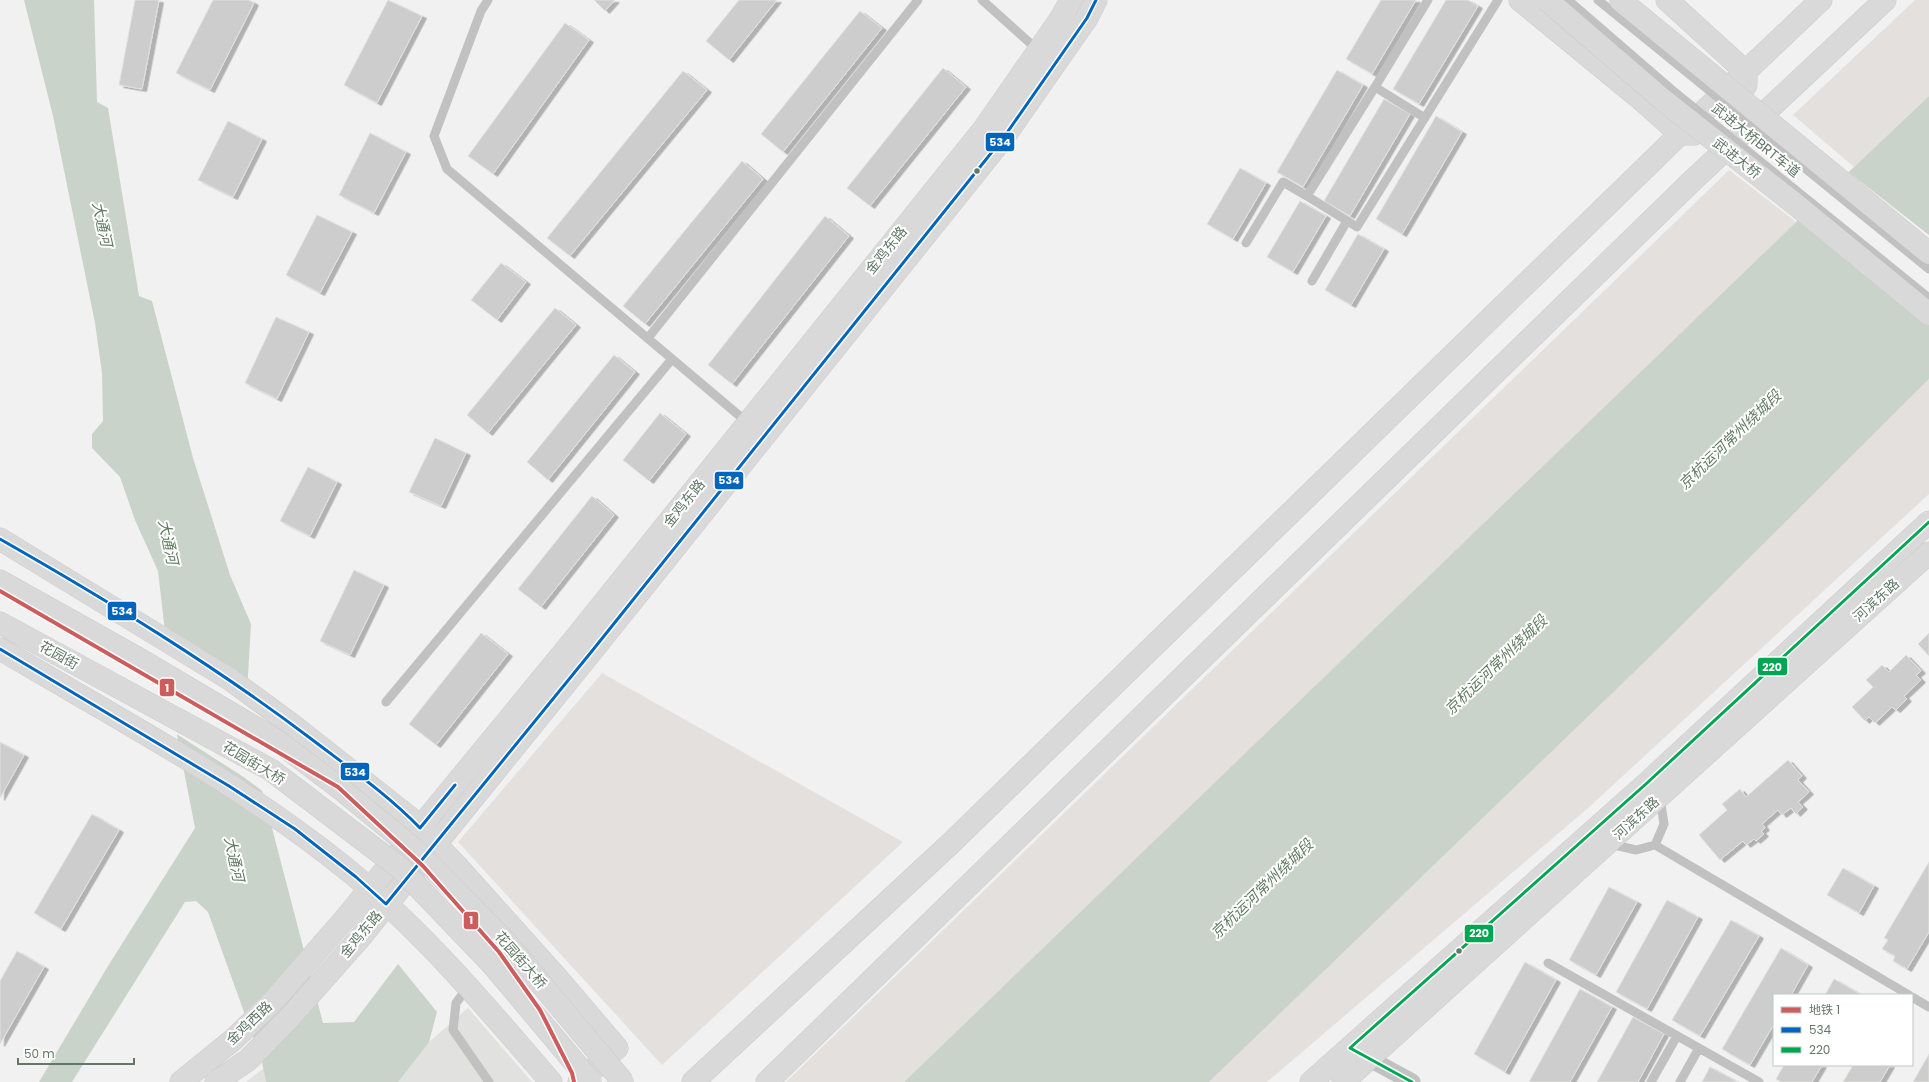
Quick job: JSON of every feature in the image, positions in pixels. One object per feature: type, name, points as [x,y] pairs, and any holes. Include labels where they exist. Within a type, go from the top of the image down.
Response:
[{"type":"main road","name":"金鸡东路","points":[[312,958],[573,641],[756,430],[1004,137],[1047,57],[1071,0]]},
{"type":"main road","name":"金鸡东路","points":[[1047,57],[1087,18],[1096,0]]},
{"type":"main road","points":[[1520,0],[1637,96],[1680,134],[1744,134]]},
{"type":"main road","name":"武进大桥","points":[[1547,0],[1663,100],[1795,204],[1929,314]]},
{"type":"main road","points":[[1620,0],[1929,253]]},
{"type":"main road","points":[[1667,0],[1746,72],[1744,134]]},
{"type":"main road","points":[[693,1082],[949,845],[1680,134],[1821,0]]},
{"type":"main road","points":[[767,1082],[1679,195],[1885,0]]},
{"type":"main road","name":"金鸡东路","points":[[321,982],[435,843],[756,430]]},
{"type":"main road","name":"河滨东路","points":[[1311,1082],[1641,788],[1929,522]]},
{"type":"main road","points":[[0,539],[145,626],[254,696],[360,777],[409,817],[435,843],[560,980],[617,1048],[579,1082]]},
{"type":"main road","name":"河滨东路","points":[[1343,1082],[1929,553]]},
{"type":"main road","name":"花园街大桥","points":[[0,581],[134,656],[276,740],[341,789],[414,848],[505,941],[623,1082]]},
{"type":"main road","name":"花园街","points":[[0,623],[118,687]]},
{"type":"main road","points":[[0,649],[174,752],[295,829],[370,889],[429,945],[551,1082]]},
{"type":"main road","name":"花园街大桥","points":[[118,687],[271,770],[400,868],[492,964],[591,1082]]},
{"type":"main road","name":"金鸡西路","points":[[181,1082],[234,1039],[275,999],[312,958]]},
{"type":"main road","name":"金鸡西路","points":[[216,1082],[248,1060],[321,982]]},
{"type":"street","points":[[1350,1048],[1412,1082]]},
{"type":"lane","points":[[488,0],[481,11],[434,136],[447,169],[756,430]]},
{"type":"lane","points":[[648,338],[918,0]]},
{"type":"lane","points":[[982,0],[1047,57]]},
{"type":"lane","points":[[1307,196],[1428,0]]},
{"type":"lane","points":[[1246,243],[1283,182],[1356,227],[1498,0]]},
{"type":"lane","name":"武进大桥BRT车道","points":[[1568,0],[1672,90],[1929,298]]},
{"type":"lane","name":"武进大桥BRT车道","points":[[1598,0],[1929,269]]},
{"type":"lane","points":[[1375,87],[1425,118]]},
{"type":"lane","points":[[1312,281],[1347,221]]},
{"type":"lane","points":[[386,702],[672,359]]},
{"type":"lane","points":[[1655,845],[1664,824],[1659,797]]},
{"type":"lane","points":[[1608,844],[1636,850],[1655,845],[1907,994]]},
{"type":"lane","points":[[1548,963],[1759,1082]]},
{"type":"lane","points":[[468,987],[456,1003],[453,1030],[489,1082]]},
{"type":"lane","points":[[1913,998],[1929,1007]]},
{"type":"lane","points":[[1651,1082],[1677,1036]]},
{"type":"lane","points":[[1680,1082],[1699,1048]]},
{"type":"shaded area","points":[[1915,0],[1929,0],[1929,96],[1854,167],[1793,115]]},
{"type":"shaded area","points":[[1729,170],[1796,222],[904,1082],[786,1082]]},
{"type":"shaded area","points":[[1929,379],[1929,494],[1587,809],[1267,1082],[1209,1082],[1655,652]]},
{"type":"shaded area","points":[[602,673],[903,842],[662,1065],[458,842]]},
{"type":"shaded area","points":[[468,1008],[532,1082],[246,1082],[323,1023],[429,1042]]},
{"type":"water","name":"大通河","points":[[24,0],[94,0],[97,102],[108,108],[139,296],[152,301],[193,458],[230,575],[251,624],[245,725],[323,1023],[354,1022],[398,964],[437,1012],[429,1042],[398,1082],[266,1082],[262,1062],[208,912],[196,901],[185,902],[72,1082],[39,1082],[108,966],[195,828],[177,735],[158,571],[135,520],[120,477],[92,448],[92,434],[103,421],[102,373],[95,323],[53,116]]},
{"type":"water","name":"京杭运河常州绕城段","points":[[1929,96],[1929,379],[1655,652],[1209,1082],[904,1082],[1796,222]]},
{"type":"pier","points":[[1847,171],[1929,235],[1929,322],[1798,217]]},
{"type":"pier","points":[[164,636],[249,692],[247,725],[265,793],[242,776],[175,733]]},
{"type":"building","points":[[135,0],[159,0],[142,89],[119,85]]},
{"type":"building","points":[[213,0],[249,0],[254,3],[210,90],[176,73]]},
{"type":"building","points":[[388,0],[422,16],[377,103],[344,85]]},
{"type":"building","points":[[594,0],[615,0],[605,11]]},
{"type":"building","points":[[739,0],[777,0],[729,60],[706,41]]},
{"type":"building","points":[[1381,0],[1416,0],[1372,74],[1346,59]]},
{"type":"building","points":[[1446,0],[1468,0],[1478,6],[1419,104],[1393,89]]},
{"type":"building","points":[[860,11],[882,28],[783,152],[761,134]]},
{"type":"building","points":[[565,23],[589,40],[493,174],[468,156]]},
{"type":"building","points":[[943,68],[966,87],[870,206],[847,188]]},
{"type":"building","points":[[1337,70],[1363,85],[1303,187],[1277,172]]},
{"type":"building","points":[[683,71],[707,90],[570,256],[547,238]]},
{"type":"building","points":[[1384,99],[1410,114],[1350,216],[1324,201]]},
{"type":"building","points":[[1436,116],[1462,132],[1402,234],[1376,219]]},
{"type":"building","points":[[228,121],[262,139],[233,197],[198,180]]},
{"type":"building","points":[[370,133],[406,152],[374,213],[339,195]]},
{"type":"building","points":[[742,161],[763,179],[645,324],[623,306]]},
{"type":"building","points":[[1240,168],[1266,183],[1233,239],[1207,224]]},
{"type":"building","points":[[1300,201],[1326,216],[1293,272],[1267,257]]},
{"type":"building","points":[[317,215],[352,232],[320,293],[286,275]]},
{"type":"building","points":[[825,216],[849,236],[732,384],[708,365]]},
{"type":"building","points":[[1358,234],[1384,249],[1351,305],[1325,290]]},
{"type":"building","points":[[501,263],[526,282],[497,320],[471,300]]},
{"type":"building","points":[[555,308],[576,325],[488,433],[467,415]]},
{"type":"building","points":[[276,317],[309,332],[277,399],[245,383]]},
{"type":"building","points":[[614,355],[635,372],[548,480],[527,462]]},
{"type":"building","points":[[660,413],[686,434],[649,481],[623,460]]},
{"type":"building","points":[[435,438],[466,453],[441,506],[409,492]]},
{"type":"building","points":[[308,467],[337,482],[310,536],[280,521]]},
{"type":"building","points":[[592,496],[614,515],[541,607],[518,589]]},
{"type":"building","points":[[354,570],[384,585],[350,655],[320,641]]},
{"type":"building","points":[[481,633],[508,654],[436,745],[409,724]]},
{"type":"building","points":[[1929,633],[1929,656],[1918,644]]},
{"type":"building","points":[[1906,655],[1921,671],[1916,675],[1921,680],[1904,696],[1907,699],[1896,710],[1892,707],[1875,723],[1869,717],[1865,721],[1852,707],[1873,687],[1866,680],[1882,665],[1889,672]]},
{"type":"building","points":[[0,742],[24,755],[0,798]]},
{"type":"building","points":[[1788,760],[1802,776],[1798,780],[1809,792],[1798,802],[1803,807],[1796,814],[1791,808],[1782,815],[1778,810],[1762,824],[1765,828],[1761,831],[1764,834],[1756,841],[1754,839],[1746,845],[1743,841],[1720,860],[1699,835],[1727,810],[1722,804],[1740,789],[1746,797]]},
{"type":"building","points":[[92,814],[119,830],[61,929],[34,913]]},
{"type":"building","points":[[1929,862],[1929,932],[1907,969],[1893,961],[1895,956],[1882,949],[1888,940],[1884,938]]},
{"type":"building","points":[[1843,868],[1874,886],[1859,913],[1827,895]]},
{"type":"building","points":[[1609,887],[1637,902],[1596,975],[1569,960]]},
{"type":"building","points":[[1667,900],[1698,917],[1647,1009],[1616,992]]},
{"type":"building","points":[[1731,920],[1759,936],[1700,1036],[1672,1020]]},
{"type":"building","points":[[1781,948],[1808,965],[1792,994],[1773,994],[1773,1026],[1750,1065],[1722,1049]]},
{"type":"building","points":[[17,951],[44,967],[0,1044],[0,981]]},
{"type":"building","points":[[1525,962],[1556,980],[1505,1072],[1474,1054]]},
{"type":"building","points":[[1834,979],[1860,994],[1826,994]]},
{"type":"building","points":[[1580,989],[1612,1007],[1570,1082],[1529,1082]]},
{"type":"building","points":[[1633,1017],[1664,1034],[1638,1082],[1597,1082]]},
{"type":"building","points":[[1929,1054],[1929,1082],[1913,1082]]},
{"type":"building","points":[[1783,1066],[1821,1066],[1812,1082],[1781,1082],[1776,1079]]},
{"type":"building","points":[[1852,1066],[1889,1066],[1880,1082],[1843,1082]]},
{"type":"building","points":[[1710,1067],[1738,1082],[1702,1082]]},
{"type":"metro line","name":"1","points":[[0,591],[338,787],[423,866],[499,952],[540,1010],[572,1073],[574,1082]]},
{"type":"transit line","name":"534","points":[[0,649],[229,786],[295,829],[356,877],[386,904],[592,651],[1004,137],[1087,18],[1096,0]]},
{"type":"transit line","name":"220","points":[[1412,1082],[1350,1048],[1647,783],[1929,522]]},
{"type":"transit line","name":"534","points":[[0,539],[119,609],[235,684],[367,781],[420,828],[455,785]]}]
